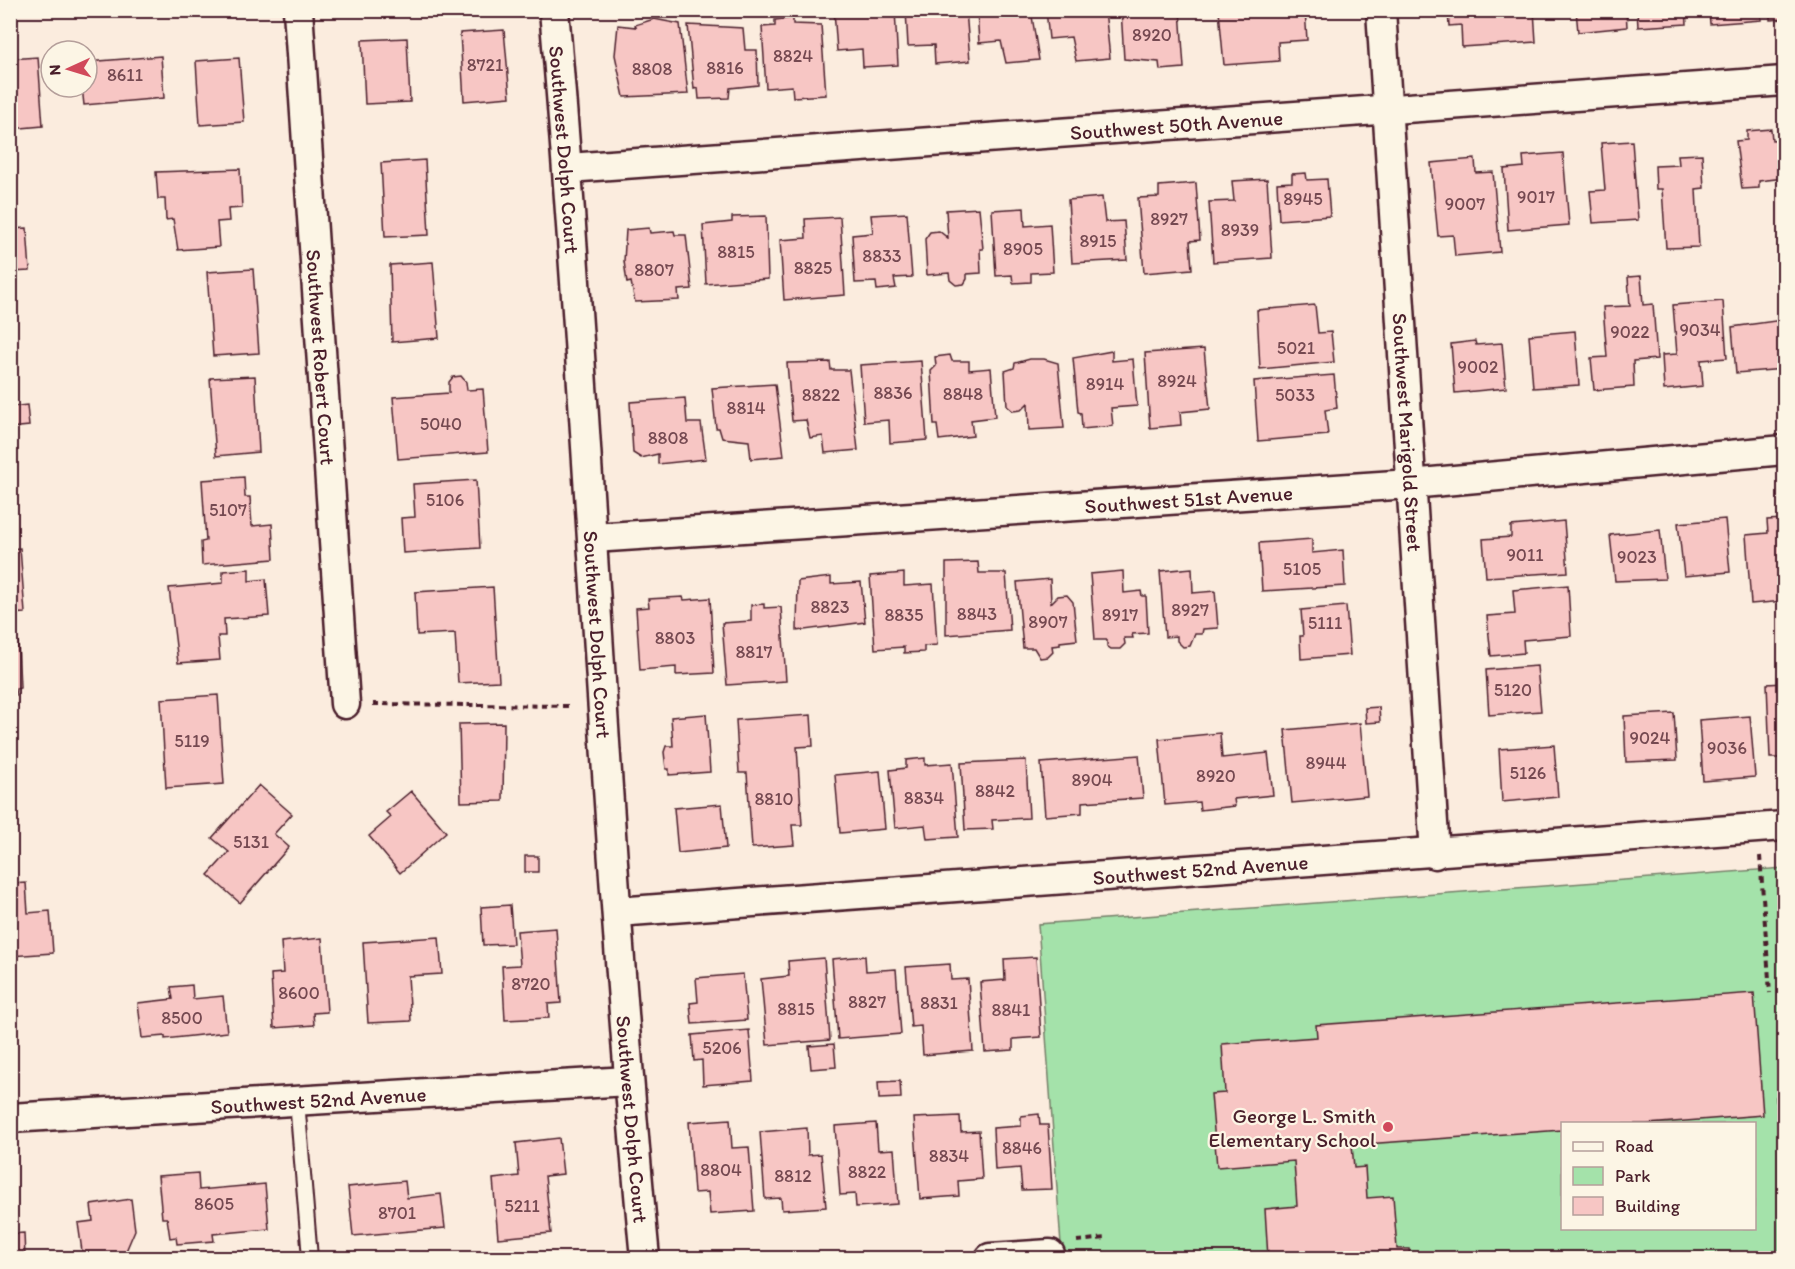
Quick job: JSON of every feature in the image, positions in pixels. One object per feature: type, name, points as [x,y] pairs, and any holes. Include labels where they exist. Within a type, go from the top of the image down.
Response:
[{"type":"street","name":"Southwest Robert Court","points":[[298,10],[345,704]]},
{"type":"street","name":"Southwest Dolph Court","points":[[555,10],[568,168],[628,1082],[645,1258]]},
{"type":"street","name":"Southwest Marigold Street","points":[[1381,10],[1435,854]]},
{"type":"street","name":"Southwest 50th Avenue","points":[[568,168],[1785,81]]},
{"type":"street","name":"Southwest 51st Avenue","points":[[593,538],[1410,484],[1785,450]]},
{"type":"street","name":"Southwest 52nd Avenue","points":[[617,912],[1435,854],[1785,826]]},
{"type":"street","name":"Southwest 52nd Avenue","points":[[10,1118],[628,1082]]},
{"type":"street","points":[[990,1258],[1050,1254]]},
{"type":"lane","points":[[297,1101],[310,1258]]},
{"type":"path","points":[[345,704],[576,706],[603,704]]},
{"type":"path","points":[[1762,880],[1770,993]]},
{"type":"path","points":[[1777,1096],[1782,1162]]},
{"type":"green space","points":[[1784,868],[1784,1258],[1062,1258],[1038,924]]},
{"type":"building","points":[[834,10],[895,10],[898,65],[863,67],[862,49],[837,51]]},
{"type":"building","points":[[906,10],[966,10],[970,61],[935,64],[934,45],[908,46]]},
{"type":"building","points":[[977,10],[1031,10],[1039,60],[1006,63],[1001,41],[979,43]]},
{"type":"building","points":[[1046,10],[1105,10],[1110,58],[1076,61],[1071,37],[1049,39]]},
{"type":"building","points":[[1121,10],[1180,10],[1184,68],[1160,70],[1159,62],[1124,59]]},
{"type":"building","points":[[1305,10],[1307,40],[1278,42],[1279,61],[1224,65],[1219,11]]},
{"type":"building","points":[[1448,10],[1534,10],[1536,42],[1462,47],[1461,25],[1449,26]]},
{"type":"building","points":[[1576,10],[1626,10],[1627,27],[1578,32]]},
{"type":"building","points":[[1637,10],[1686,10],[1687,24],[1638,27]]},
{"type":"building","points":[[1709,10],[1761,10],[1761,20],[1710,24]]},
{"type":"building","points":[[1770,10],[1784,10],[1784,19],[1770,20]]},
{"type":"building","points":[[793,18],[793,24],[821,25],[826,95],[793,97],[792,86],[766,88],[762,27],[775,26],[775,20]]},
{"type":"building","points":[[654,19],[680,24],[688,94],[624,97],[615,55],[618,25],[636,27],[635,25]]},
{"type":"building","points":[[688,25],[743,28],[745,50],[757,50],[758,85],[730,88],[729,98],[699,99],[698,88],[694,89]]},
{"type":"building","points":[[504,30],[510,97],[464,101],[460,33]]},
{"type":"building","points":[[407,38],[410,102],[365,104],[362,40]]},
{"type":"building","points":[[161,56],[164,98],[84,105],[83,99],[99,99],[99,61]]},
{"type":"building","points":[[38,57],[39,99],[41,99],[43,126],[10,129],[10,59]]},
{"type":"building","points":[[239,58],[244,122],[200,125],[196,61]]},
{"type":"building","points":[[1771,129],[1772,140],[1783,139],[1784,178],[1759,181],[1759,188],[1742,189],[1736,141],[1747,140],[1747,131]]},
{"type":"building","points":[[1632,141],[1638,220],[1593,223],[1590,191],[1605,190],[1601,143]]},
{"type":"building","points":[[1563,153],[1569,225],[1508,230],[1504,169],[1524,167],[1523,156]]},
{"type":"building","points":[[1702,154],[1704,188],[1696,189],[1699,247],[1666,248],[1662,189],[1656,189],[1655,166],[1679,165],[1678,155]]},
{"type":"building","points":[[1475,159],[1476,173],[1493,172],[1500,252],[1455,256],[1453,235],[1438,236],[1431,163]]},
{"type":"building","points":[[425,160],[429,235],[385,237],[381,163]]},
{"type":"building","points":[[240,169],[242,208],[228,209],[229,221],[217,222],[219,247],[178,250],[173,219],[166,220],[165,199],[158,199],[156,172]]},
{"type":"building","points":[[1306,173],[1307,180],[1327,179],[1330,216],[1279,220],[1277,183],[1292,182],[1292,174]]},
{"type":"building","points":[[1267,179],[1272,258],[1213,262],[1209,202],[1234,201],[1232,181]]},
{"type":"building","points":[[1196,183],[1200,240],[1190,241],[1192,269],[1144,273],[1138,198],[1159,197],[1159,186]]},
{"type":"building","points":[[1102,197],[1105,222],[1124,221],[1127,260],[1072,263],[1068,200]]},
{"type":"building","points":[[979,208],[983,249],[980,249],[981,273],[967,274],[964,284],[956,285],[950,280],[949,273],[927,275],[925,239],[930,232],[939,231],[948,238],[946,210]]},
{"type":"building","points":[[1024,208],[1025,226],[1050,224],[1053,272],[1031,273],[1031,282],[1013,283],[1012,275],[996,276],[992,210]]},
{"type":"building","points":[[907,213],[912,277],[894,278],[896,288],[877,290],[876,282],[855,283],[852,235],[873,233],[871,215]]},
{"type":"building","points":[[766,216],[768,279],[706,284],[703,225],[732,222],[732,217]]},
{"type":"building","points":[[840,217],[845,295],[784,300],[780,240],[806,238],[805,219]]},
{"type":"building","points":[[27,228],[30,271],[10,272],[10,229]]},
{"type":"building","points":[[649,228],[650,233],[674,231],[675,235],[686,235],[692,289],[678,290],[679,300],[635,302],[631,282],[627,283],[624,261],[626,230]]},
{"type":"building","points":[[433,262],[439,338],[392,342],[390,265]]},
{"type":"building","points":[[253,269],[259,353],[213,356],[207,272]]},
{"type":"building","points":[[1641,276],[1643,305],[1653,304],[1657,359],[1633,361],[1634,387],[1594,390],[1591,358],[1607,357],[1603,307],[1630,306],[1628,277]]},
{"type":"building","points":[[1723,301],[1727,358],[1701,360],[1703,386],[1664,390],[1662,355],[1677,354],[1673,305]]},
{"type":"building","points":[[1315,305],[1318,333],[1331,332],[1334,362],[1260,369],[1257,310]]},
{"type":"building","points":[[1782,320],[1784,369],[1736,373],[1732,327]]},
{"type":"building","points":[[1575,331],[1579,385],[1533,388],[1529,335]]},
{"type":"building","points":[[1475,341],[1476,345],[1502,343],[1506,388],[1455,393],[1451,344]]},
{"type":"building","points":[[1204,349],[1210,409],[1180,412],[1181,425],[1150,428],[1145,353]]},
{"type":"building","points":[[1112,351],[1112,361],[1133,359],[1137,406],[1111,408],[1113,426],[1082,429],[1081,413],[1078,412],[1073,358]]},
{"type":"building","points":[[950,355],[952,361],[969,361],[969,370],[991,368],[995,417],[971,420],[973,436],[939,440],[937,425],[934,425],[931,371],[936,366],[935,357]]},
{"type":"building","points":[[1030,359],[1044,359],[1058,363],[1064,428],[1029,430],[1028,403],[1021,410],[1013,411],[1007,406],[1005,371],[1014,368],[1015,363]]},
{"type":"building","points":[[921,361],[927,440],[890,443],[889,420],[864,422],[860,365]]},
{"type":"building","points":[[830,362],[831,370],[849,370],[858,450],[825,453],[823,436],[810,438],[806,420],[792,421],[787,363]]},
{"type":"building","points":[[1334,375],[1337,408],[1325,410],[1328,435],[1258,441],[1254,381]]},
{"type":"building","points":[[255,376],[259,452],[216,456],[210,378]]},
{"type":"building","points":[[461,376],[466,382],[467,390],[483,389],[488,452],[398,459],[393,397],[449,393],[449,382],[453,377]]},
{"type":"building","points":[[775,384],[784,456],[751,459],[749,441],[722,438],[719,428],[716,428],[712,388]]},
{"type":"building","points":[[685,398],[687,423],[701,423],[706,459],[658,464],[658,454],[641,458],[633,453],[630,402]]},
{"type":"building","points":[[27,405],[29,426],[10,428],[10,407]]},
{"type":"building","points":[[244,477],[245,497],[250,497],[252,526],[272,524],[274,559],[202,565],[201,542],[206,541],[202,480]]},
{"type":"building","points":[[476,480],[480,548],[403,553],[401,518],[415,517],[413,484]]},
{"type":"building","points":[[1725,519],[1730,572],[1684,576],[1678,523]]},
{"type":"building","points":[[1784,519],[1784,601],[1751,604],[1746,535],[1768,533],[1767,520]]},
{"type":"building","points":[[1564,521],[1568,572],[1486,577],[1483,539],[1511,537],[1511,526]]},
{"type":"building","points":[[1660,530],[1665,579],[1615,581],[1610,535]]},
{"type":"building","points":[[1312,539],[1312,553],[1343,550],[1345,586],[1262,591],[1259,543]]},
{"type":"building","points":[[20,548],[25,613],[10,614],[10,549]]},
{"type":"building","points":[[978,562],[979,573],[1006,573],[1010,630],[946,635],[946,563]]},
{"type":"building","points":[[1192,568],[1193,593],[1215,591],[1218,628],[1203,629],[1202,634],[1195,634],[1190,646],[1183,647],[1177,641],[1177,636],[1165,637],[1160,571]]},
{"type":"building","points":[[249,569],[249,581],[266,579],[269,616],[224,619],[225,636],[218,636],[220,660],[178,663],[169,588],[223,583],[223,571]]},
{"type":"building","points":[[1123,571],[1124,593],[1141,591],[1142,596],[1146,596],[1148,633],[1132,634],[1133,638],[1124,638],[1125,644],[1120,649],[1111,649],[1107,646],[1107,640],[1095,640],[1090,574]]},
{"type":"building","points":[[904,573],[904,586],[933,584],[937,645],[924,646],[924,652],[904,653],[904,647],[875,649],[870,576]]},
{"type":"building","points":[[831,577],[831,584],[861,582],[865,622],[797,631],[798,581]]},
{"type":"building","points":[[1050,579],[1051,603],[1058,596],[1067,595],[1073,602],[1077,640],[1060,642],[1060,645],[1052,646],[1053,652],[1048,657],[1040,658],[1034,648],[1023,648],[1017,582]]},
{"type":"building","points":[[1568,585],[1571,636],[1523,640],[1524,653],[1491,656],[1487,616],[1515,614],[1513,590]]},
{"type":"building","points":[[493,587],[499,681],[458,683],[455,633],[417,635],[415,592]]},
{"type":"building","points":[[683,597],[684,600],[710,598],[714,673],[676,675],[676,667],[640,670],[636,608],[649,607],[648,599]]},
{"type":"building","points":[[764,604],[764,608],[781,607],[786,681],[727,685],[722,623],[751,621],[751,605]]},
{"type":"building","points":[[1346,606],[1350,655],[1301,659],[1300,636],[1303,636],[1301,610]]},
{"type":"building","points":[[10,642],[18,642],[20,688],[16,689],[16,695],[10,695]]},
{"type":"building","points":[[1537,666],[1541,711],[1489,715],[1486,670]]},
{"type":"building","points":[[1784,683],[1784,758],[1770,758],[1767,684]]},
{"type":"building","points":[[218,695],[224,784],[166,788],[161,699]]},
{"type":"building","points":[[1379,707],[1380,722],[1366,723],[1365,708]]},
{"type":"building","points":[[1674,713],[1677,760],[1626,762],[1624,716]]},
{"type":"building","points":[[706,714],[710,772],[669,775],[664,752],[666,746],[673,746],[671,717]]},
{"type":"building","points":[[811,715],[813,746],[797,747],[802,825],[792,825],[794,845],[752,848],[747,773],[739,773],[736,720]]},
{"type":"building","points":[[1750,716],[1755,777],[1703,781],[1699,720]]},
{"type":"building","points":[[504,723],[503,801],[461,802],[459,724]]},
{"type":"building","points":[[1360,723],[1367,796],[1292,803],[1285,730]]},
{"type":"building","points":[[1220,733],[1222,758],[1268,753],[1273,795],[1234,799],[1235,806],[1200,810],[1199,802],[1165,805],[1159,739]]},
{"type":"building","points":[[1554,745],[1558,797],[1502,802],[1499,749]]},
{"type":"building","points":[[1139,755],[1143,798],[1082,802],[1082,813],[1045,816],[1041,763]]},
{"type":"building","points":[[925,758],[925,765],[952,763],[958,837],[927,839],[925,825],[895,828],[890,770],[906,768],[906,760]]},
{"type":"building","points":[[1026,760],[1029,818],[992,820],[993,829],[965,830],[961,763]]},
{"type":"building","points":[[880,771],[885,829],[840,833],[835,775]]},
{"type":"building","points":[[259,785],[292,814],[274,834],[289,847],[240,903],[208,875],[229,852],[212,838]]},
{"type":"building","points":[[411,791],[446,832],[400,873],[369,836],[391,817],[386,812]]},
{"type":"building","points":[[722,804],[726,848],[678,853],[674,808]]},
{"type":"building","points":[[525,856],[538,856],[538,872],[525,872]]},
{"type":"building","points":[[26,883],[28,913],[50,911],[53,953],[10,956],[10,884]]},
{"type":"building","points":[[510,905],[513,944],[483,945],[481,907]]},
{"type":"building","points":[[556,928],[561,1003],[548,1004],[549,1018],[505,1020],[502,966],[520,965],[517,931]]},
{"type":"building","points":[[439,937],[442,974],[408,976],[411,1021],[368,1023],[363,942]]},
{"type":"building","points":[[322,938],[327,1012],[313,1013],[314,1025],[274,1028],[271,974],[283,973],[281,942]]},
{"type":"building","points":[[865,956],[866,971],[896,969],[901,1034],[838,1039],[832,959]]},
{"type":"building","points":[[1036,957],[1041,1037],[1013,1039],[1013,1050],[985,1052],[980,982],[1005,980],[1004,959]]},
{"type":"building","points":[[824,958],[830,1040],[767,1045],[761,979],[789,976],[788,961]]},
{"type":"building","points":[[950,964],[951,980],[968,979],[973,1051],[923,1055],[921,1026],[911,1027],[906,967]]},
{"type":"building","points":[[743,974],[747,1020],[692,1024],[690,1003],[698,1002],[696,978]]},
{"type":"building","points":[[192,985],[193,999],[223,996],[227,1032],[165,1039],[165,1036],[142,1038],[138,1003],[173,999],[171,987]]},
{"type":"building","name":"George L. Smith Elementary School","points":[[1754,993],[1763,1115],[1673,1122],[1561,1122],[1561,1130],[1352,1145],[1354,1168],[1365,1167],[1367,1198],[1393,1196],[1397,1249],[1409,1249],[1410,1258],[1268,1258],[1265,1209],[1297,1206],[1294,1161],[1217,1167],[1211,1094],[1225,1093],[1222,1044],[1317,1037],[1316,1025]]},
{"type":"building","points":[[749,1030],[753,1081],[703,1085],[702,1060],[694,1061],[692,1035]]},
{"type":"building","points":[[834,1044],[836,1067],[811,1069],[809,1046]]},
{"type":"building","points":[[900,1081],[901,1098],[879,1099],[878,1082]]},
{"type":"building","points":[[1039,1114],[1040,1125],[1048,1125],[1052,1189],[1022,1190],[1020,1168],[995,1170],[993,1128],[1021,1126],[1021,1116]]},
{"type":"building","points":[[960,1116],[961,1132],[979,1131],[982,1179],[958,1181],[959,1196],[920,1199],[914,1118]]},
{"type":"building","points":[[730,1119],[732,1148],[749,1147],[754,1211],[710,1214],[708,1192],[694,1193],[689,1122]]},
{"type":"building","points":[[876,1123],[878,1150],[894,1149],[898,1204],[856,1207],[855,1194],[840,1195],[835,1126]]},
{"type":"building","points":[[807,1128],[808,1155],[821,1154],[826,1207],[782,1210],[781,1198],[765,1199],[760,1132]]},
{"type":"building","points":[[559,1138],[563,1174],[545,1176],[551,1233],[498,1238],[493,1179],[519,1176],[516,1143]]},
{"type":"building","points":[[198,1173],[199,1190],[265,1184],[269,1229],[213,1234],[214,1241],[177,1244],[176,1237],[170,1238],[167,1218],[162,1218],[158,1176]]},
{"type":"building","points":[[405,1181],[407,1198],[441,1194],[445,1228],[353,1236],[348,1187]]},
{"type":"building","points":[[131,1199],[135,1230],[123,1258],[83,1258],[78,1223],[93,1221],[91,1205]]},
{"type":"building","points":[[24,1233],[25,1258],[10,1258],[10,1234]]},
{"type":"place","name":"George L. Smith Elementary School","points":[[1388,1127]]}]
